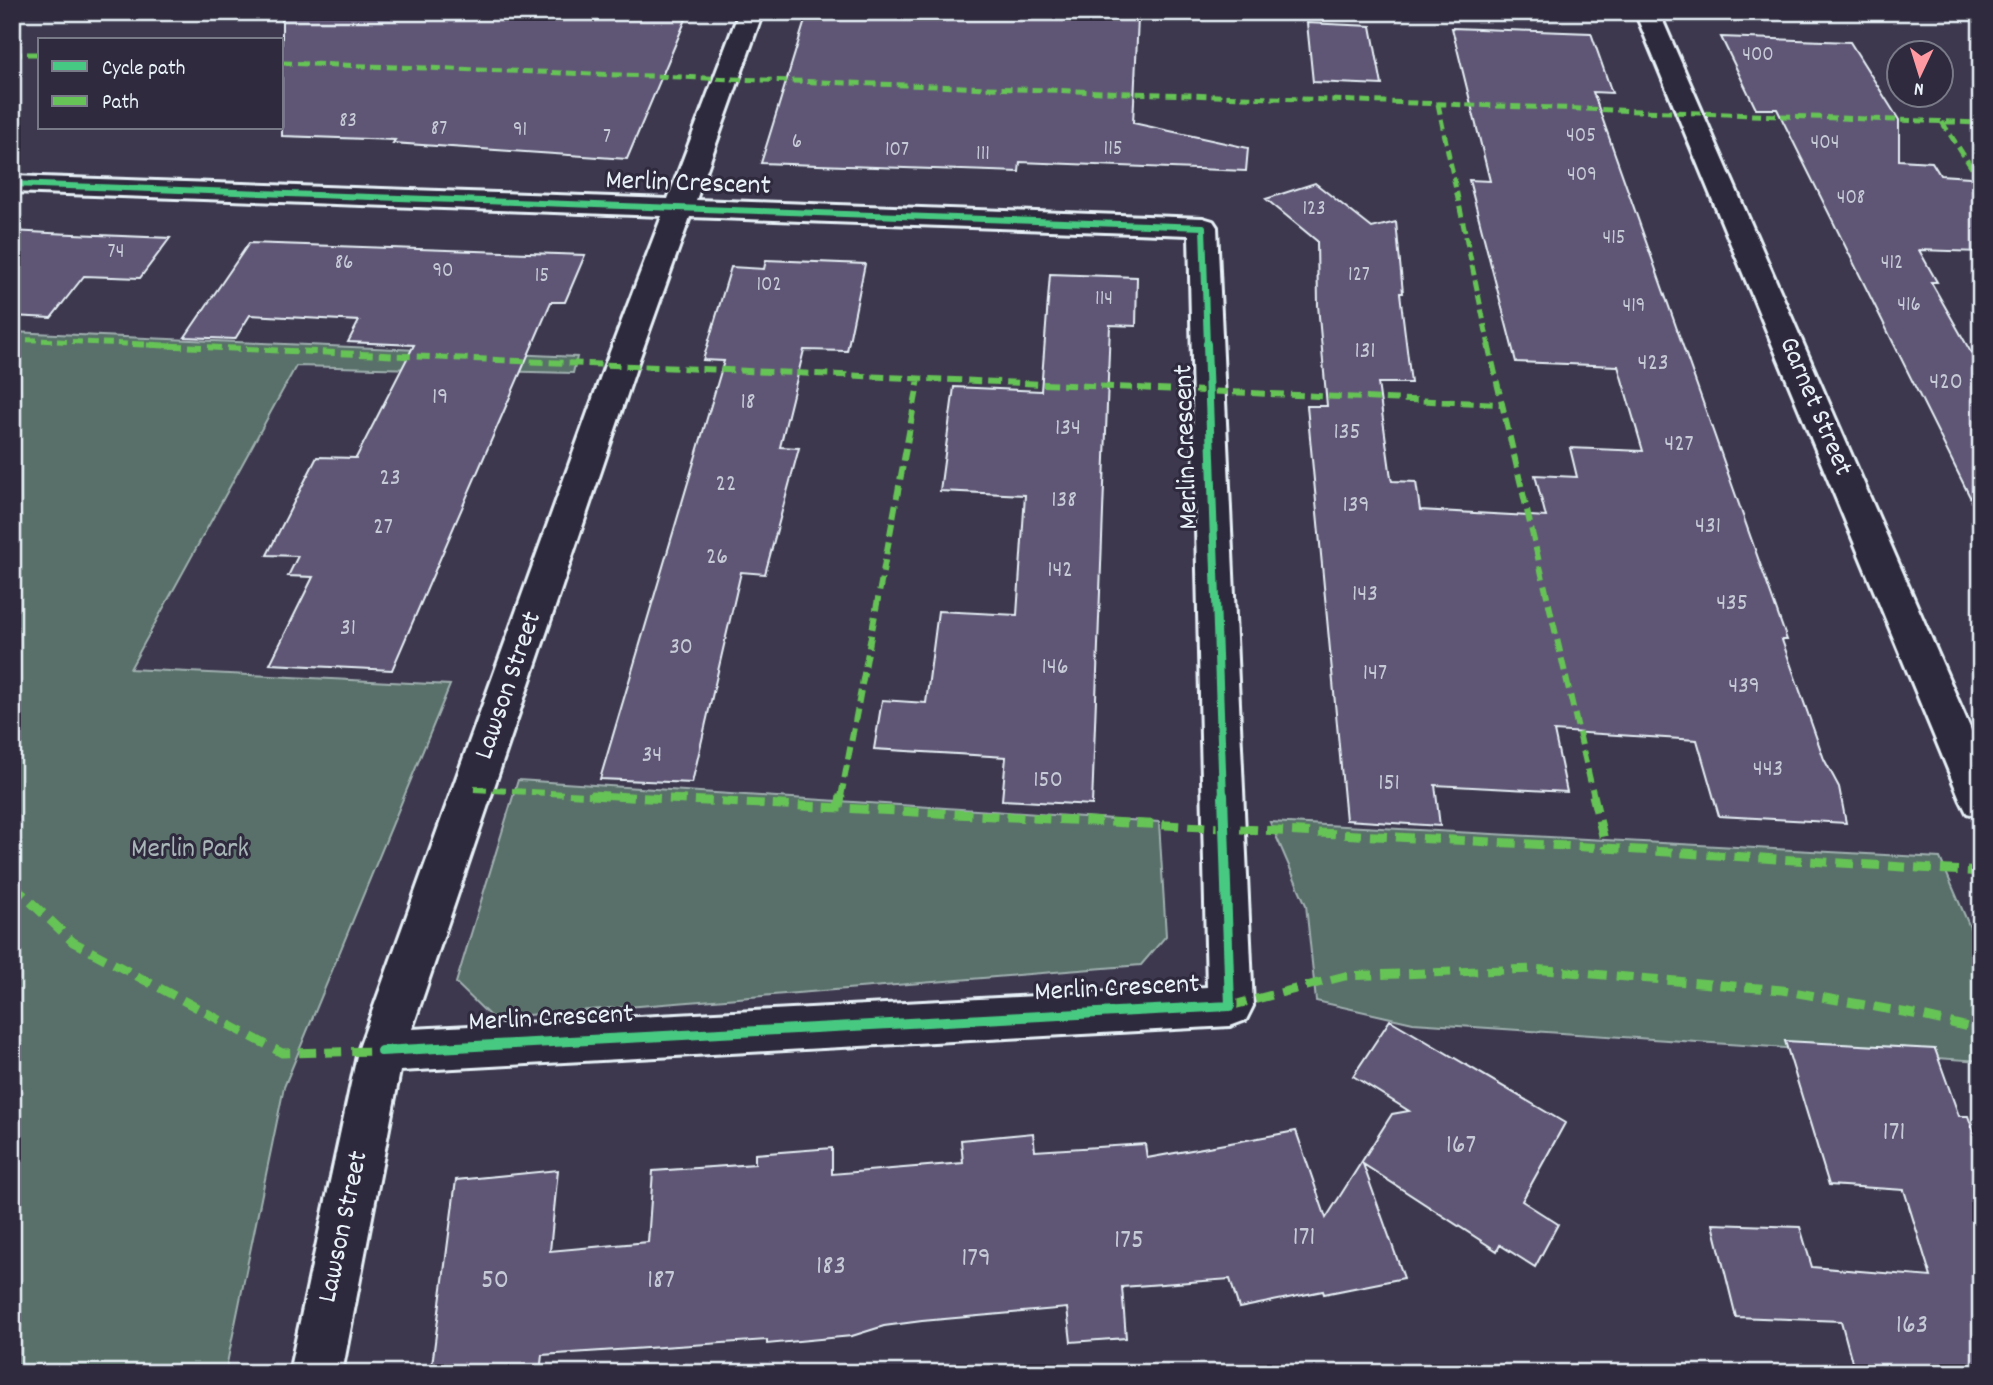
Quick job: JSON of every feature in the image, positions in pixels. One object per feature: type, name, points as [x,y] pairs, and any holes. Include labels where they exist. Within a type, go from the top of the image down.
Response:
[{"type":"street","name":"Lawson Street","points":[[315,1373],[381,1051],[679,207],[751,12]]},
{"type":"street","name":"Garnet Street","points":[[1647,12],[1981,801]]},
{"type":"street","name":"Merlin Crescent","points":[[12,184],[1203,227],[1230,1006],[381,1051]]},
{"type":"green space","name":"Merlin Park","points":[[12,332],[577,357],[573,373],[296,366],[130,669],[450,685],[284,1087],[225,1373],[12,1373]]},
{"type":"green space","points":[[518,780],[1159,822],[1166,936],[1141,965],[492,1018],[456,983]]},
{"type":"green space","points":[[1270,822],[1940,858],[1981,953],[1981,1061],[1413,1023],[1316,1001],[1306,905]]},
{"type":"building","points":[[282,12],[689,12],[627,159],[393,143],[395,140],[282,136]]},
{"type":"building","points":[[875,12],[983,12],[1138,18],[1133,123],[1248,148],[1246,171],[1020,162],[1019,172],[761,163],[807,14],[874,16]]},
{"type":"building","points":[[1307,23],[1371,26],[1382,85],[1313,82]]},
{"type":"building","points":[[1452,28],[1591,33],[1612,93],[1593,92],[1787,640],[1782,640],[1824,759],[1839,787],[1846,823],[1719,816],[1697,740],[1554,731],[1567,792],[1435,785],[1440,826],[1346,820],[1307,406],[1327,406],[1318,305],[1317,241],[1266,199],[1315,183],[1372,228],[1396,222],[1403,293],[1400,293],[1411,383],[1378,383],[1391,478],[1392,481],[1416,482],[1420,510],[1546,517],[1535,475],[1577,477],[1570,448],[1643,451],[1618,366],[1516,362],[1469,180],[1490,181]]},
{"type":"building","points":[[1721,37],[1850,42],[1884,96],[1884,108],[1891,108],[1899,120],[1899,160],[1932,162],[1940,175],[1970,177],[1981,195],[1981,252],[1919,250],[1937,282],[1931,282],[1981,370],[1981,519],[1777,109],[1756,109]]},
{"type":"building","points":[[12,231],[170,238],[140,278],[84,276],[51,318],[12,316]]},
{"type":"building","points":[[249,243],[585,255],[565,302],[551,302],[392,670],[270,664],[313,577],[288,576],[298,556],[267,555],[317,457],[356,458],[414,345],[348,342],[359,321],[250,315],[235,339],[185,337]]},
{"type":"building","points":[[766,260],[865,264],[847,351],[804,350],[780,447],[799,448],[765,574],[741,572],[692,783],[600,779],[724,361],[703,360],[731,267],[764,269]]},
{"type":"building","points":[[1050,274],[1137,277],[1136,326],[1110,325],[1092,805],[1002,800],[1006,757],[874,749],[882,700],[926,703],[938,611],[1017,615],[1025,495],[940,491],[954,387],[1041,391]]},
{"type":"building","points":[[1390,1020],[1565,1123],[1522,1201],[1558,1224],[1535,1267],[1500,1245],[1497,1251],[1363,1164],[1404,1278],[1239,1308],[1230,1279],[1122,1287],[1126,1338],[1071,1342],[1067,1308],[922,1321],[884,1326],[852,1336],[767,1344],[767,1340],[542,1355],[540,1373],[431,1373],[456,1180],[558,1170],[550,1251],[648,1242],[653,1171],[755,1164],[755,1154],[832,1148],[832,1174],[963,1163],[961,1140],[1033,1133],[1035,1151],[1145,1144],[1147,1158],[1296,1131],[1326,1218],[1392,1114],[1409,1111],[1353,1076]]},
{"type":"building","points":[[1785,1041],[1935,1049],[1959,1116],[1968,1116],[1981,1152],[1981,1373],[1855,1373],[1841,1321],[1736,1317],[1713,1224],[1800,1227],[1812,1267],[1931,1277],[1904,1190],[1829,1185]]},
{"type":"marked path","points":[[12,54],[38,54]]},
{"type":"marked path","points":[[284,63],[1981,123]]},
{"type":"marked path","points":[[1438,104],[1501,404],[1606,848]]},
{"type":"marked path","points":[[1942,122],[1981,182]]},
{"type":"marked path","points":[[12,339],[1501,404]]},
{"type":"marked path","points":[[839,808],[919,379]]},
{"type":"marked path","points":[[474,789],[1606,848],[1981,872]]},
{"type":"marked path","points":[[12,884],[73,942],[282,1053],[381,1051]]},
{"type":"marked path","points":[[1230,1006],[1345,976],[1533,969],[1782,990],[1914,1014],[1981,1030]]},
{"type":"cycle path","points":[[12,184],[1203,227],[1230,1006],[381,1051]]}]
